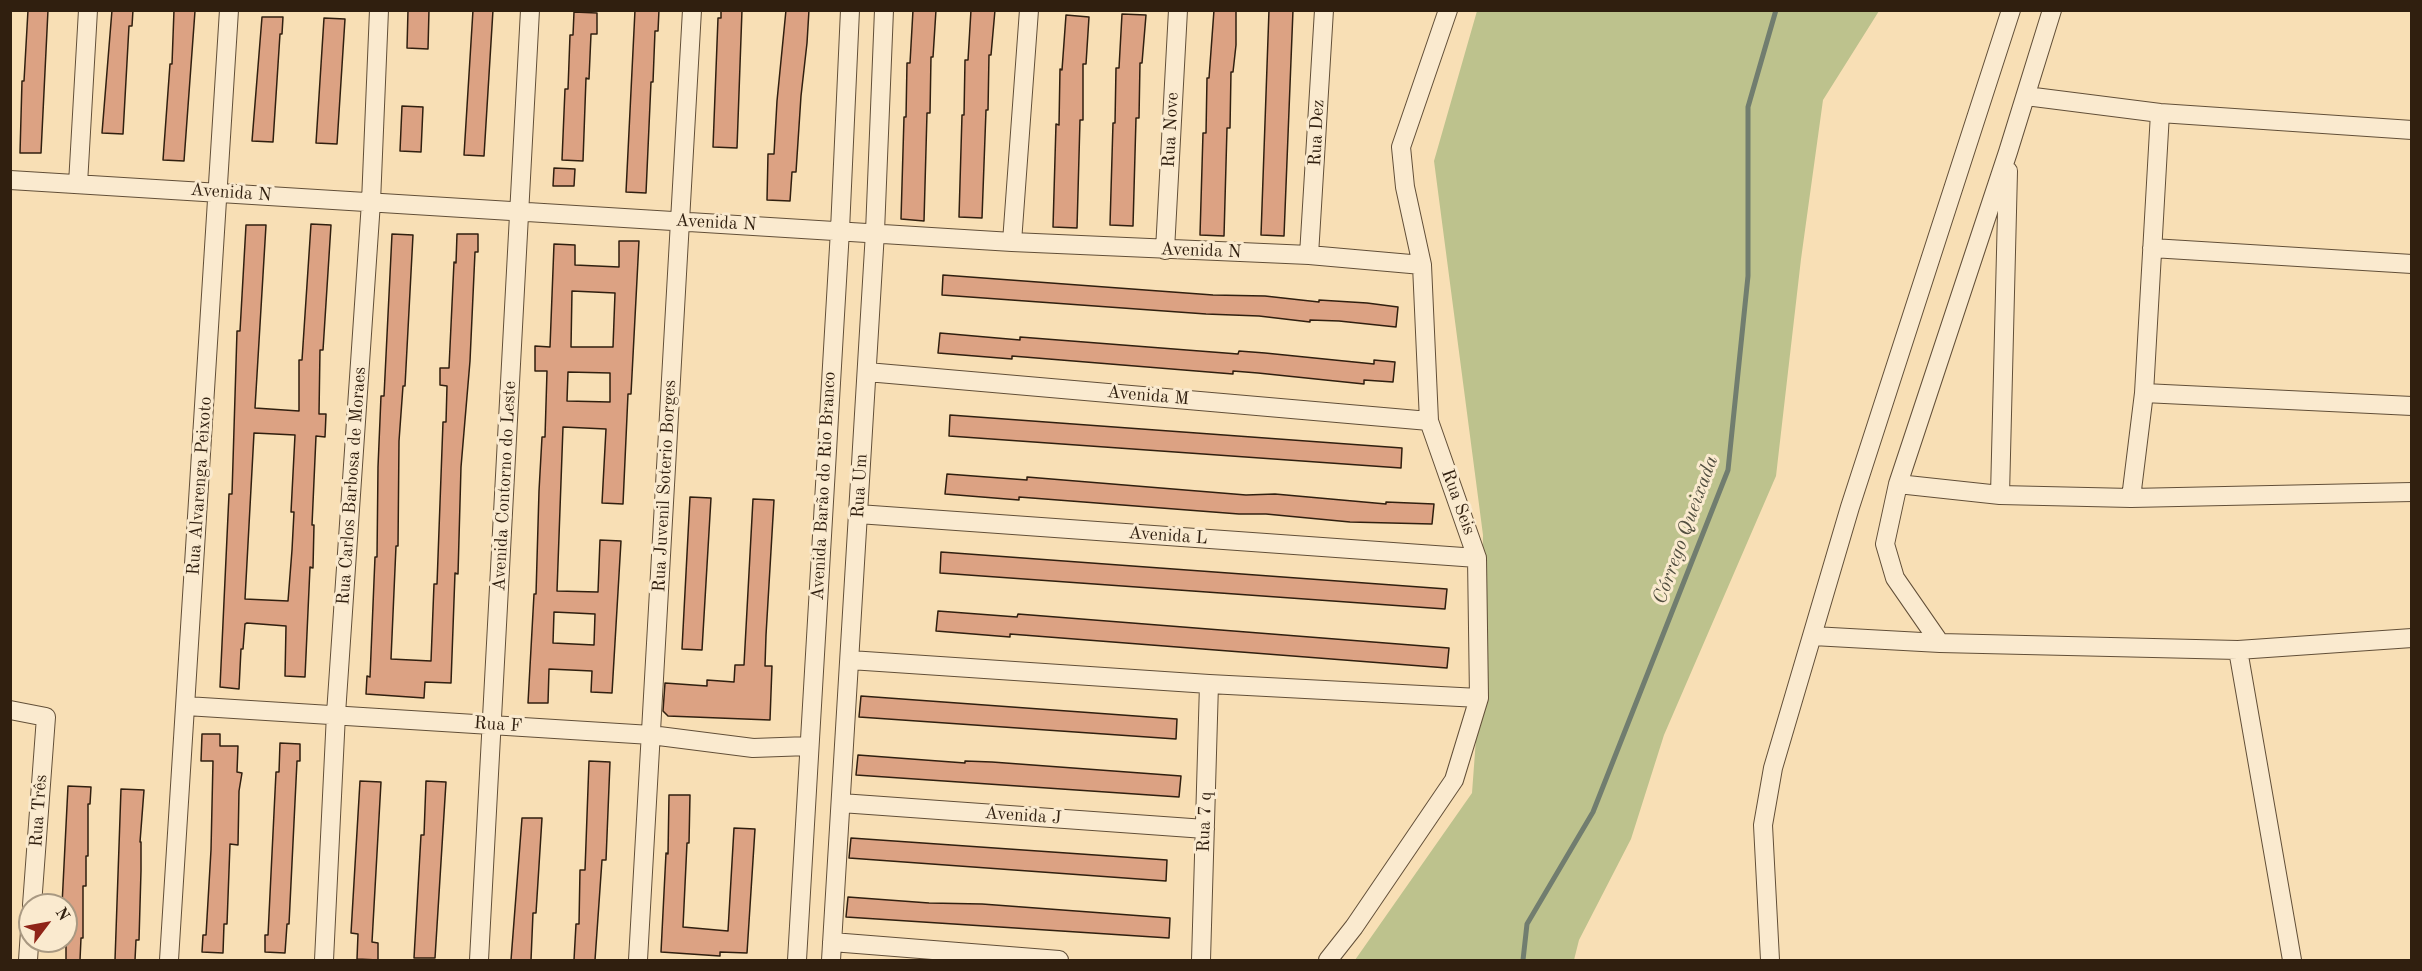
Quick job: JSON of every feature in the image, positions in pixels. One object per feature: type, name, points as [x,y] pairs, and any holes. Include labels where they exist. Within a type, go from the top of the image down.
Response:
[{"type":"street","points":[[78,184],[88,10]]},
{"type":"street","name":"Rua Alvarenga Peixoto","points":[[170,960],[229,10]]},
{"type":"street","name":"Rua Carlos Barbosa de Moraes","points":[[324,960],[336,714],[371,202],[379,10]]},
{"type":"street","name":"Avenida Contorno do Leste","points":[[479,960],[530,10]]},
{"type":"street","name":"Rua Juvenil Soterio Borges","points":[[638,960],[692,10]]},
{"type":"street","name":"Avenida Barão do Rio Branco","points":[[796,960],[840,230],[850,10]]},
{"type":"street","name":"Rua Um","points":[[831,960],[875,232],[884,10]]},
{"type":"street","points":[[1012,242],[1029,10]]},
{"type":"street","name":"Rua Nove","points":[[1165,250],[1178,10]]},
{"type":"street","name":"Rua Dez","points":[[1309,255],[1324,10]]},
{"type":"street","name":"Rua Seis","points":[[1328,960],[1354,927],[1454,780],[1479,698],[1478,558],[1429,421],[1422,265],[1405,187],[1401,147],[1448,10]]},
{"type":"street","points":[[1770,960],[1763,825],[1773,768],[1850,507],[2011,10]]},
{"type":"street","points":[[1940,643],[1895,578],[1885,544],[1898,484],[2008,152],[2052,10]]},
{"type":"street","points":[[2026,96],[2160,113],[2412,130]]},
{"type":"street","points":[[2131,498],[2144,393],[2160,113]]},
{"type":"street","points":[[2000,495],[2008,152]]},
{"type":"street","name":"Avenida N","points":[[10,180],[1012,242],[1309,255],[1422,265]]},
{"type":"street","points":[[2152,248],[2412,264]]},
{"type":"street","name":"Avenida M","points":[[867,372],[1429,421]]},
{"type":"street","points":[[2144,393],[2412,406]]},
{"type":"street","points":[[1898,484],[2000,495],[2131,498],[2412,492]]},
{"type":"street","name":"Avenida L","points":[[858,514],[1478,558]]},
{"type":"street","points":[[1813,636],[1940,643],[2238,650],[2412,638]]},
{"type":"street","points":[[2238,650],[2292,960]]},
{"type":"street","points":[[849,660],[1209,684],[1479,698]]},
{"type":"street","name":"Rua 7 q","points":[[1201,960],[1209,684]]},
{"type":"street","name":"Rua F","points":[[186,706],[651,735],[753,748],[809,746]]},
{"type":"street","name":"Rua Três","points":[[10,710],[46,717],[33,893]]},
{"type":"street","name":"Avenida J","points":[[841,803],[1205,829]]},
{"type":"street","points":[[832,942],[1059,960]]},
{"type":"green space","points":[[1477,11],[1879,11],[1823,100],[1801,259],[1776,476],[1664,735],[1631,839],[1579,940],[1574,960],[1355,960],[1472,793],[1479,698],[1483,535],[1434,161]]},
{"type":"building","points":[[28,10],[48,10],[41,153],[20,153],[22,81],[24,81]]},
{"type":"building","points":[[112,10],[133,10],[132,26],[129,26],[123,134],[102,133]]},
{"type":"building","points":[[174,10],[195,11],[184,161],[163,160],[170,64],[172,64]]},
{"type":"building","points":[[408,10],[429,10],[428,49],[407,48]]},
{"type":"building","points":[[473,10],[493,10],[484,156],[464,155]]},
{"type":"building","points":[[635,10],[659,10],[658,31],[655,31],[653,82],[651,82],[646,193],[626,192]]},
{"type":"building","points":[[721,10],[742,10],[737,148],[713,147],[718,18],[721,18]]},
{"type":"building","points":[[786,10],[809,10],[796,172],[792,172],[790,201],[767,200],[768,154],[774,154]]},
{"type":"building","points":[[913,10],[936,10],[933,57],[931,57],[930,113],[927,113],[924,221],[901,219],[907,63],[910,63]]},
{"type":"building","points":[[971,10],[995,10],[991,55],[989,55],[982,218],[959,217],[965,60],[968,60]]},
{"type":"building","points":[[1214,10],[1236,10],[1236,45],[1233,72],[1231,72],[1230,128],[1227,128],[1224,236],[1200,235],[1203,133],[1206,133],[1207,78],[1209,78]]},
{"type":"building","points":[[1269,10],[1293,10],[1284,236],[1261,235]]},
{"type":"building","points":[[574,12],[597,13],[597,34],[591,34],[589,79],[586,78],[583,161],[562,160],[565,89],[568,89],[570,35],[573,35]]},
{"type":"building","points":[[1122,14],[1146,15],[1142,63],[1140,63],[1139,118],[1136,118],[1133,226],[1110,225],[1116,68],[1119,68]]},
{"type":"building","points":[[1066,15],[1089,17],[1086,64],[1083,64],[1083,120],[1080,120],[1077,228],[1053,227],[1056,124],[1059,125],[1060,69],[1062,70]]},
{"type":"building","points":[[262,17],[283,17],[273,142],[252,141]]},
{"type":"building","points":[[324,18],[345,19],[337,144],[316,143]]},
{"type":"building","points":[[402,106],[423,107],[421,152],[400,151]]},
{"type":"building","points":[[554,168],[575,169],[574,186],[553,186]]},
{"type":"building","points":[[311,224],[331,225],[323,350],[320,350],[319,414],[326,414],[325,437],[316,436],[312,525],[314,525],[313,568],[310,567],[305,677],[285,676],[286,626],[247,623],[245,624],[243,649],[241,649],[239,689],[220,687],[229,494],[232,494],[237,331],[240,331],[246,225],[266,225],[255,408],[299,411],[299,360],[302,360]],"holes":[[[254,433],[295,435],[291,512],[294,512],[288,601],[245,599]]]},
{"type":"building","points":[[392,234],[413,235],[405,386],[403,386],[399,441],[398,546],[396,546],[391,659],[431,661],[434,584],[437,584],[443,422],[446,422],[447,386],[440,385],[440,368],[449,368],[457,234],[478,234],[461,467],[458,574],[455,573],[451,683],[425,682],[424,698],[366,694],[367,676],[370,677],[375,557],[377,557],[381,396],[384,396]]},
{"type":"building","points":[[619,241],[639,241],[623,504],[602,503],[606,429],[563,427],[557,591],[598,592],[600,540],[621,541],[612,693],[591,692],[592,671],[549,669],[548,703],[528,703],[547,371],[535,371],[535,346],[550,347],[554,244],[575,245],[575,265],[619,267]],"holes":[[[572,291],[615,293],[613,347],[571,347]],[[568,372],[610,373],[610,402],[567,401]],[[554,612],[595,614],[594,645],[553,643]]]},
{"type":"building","points":[[943,275],[1213,295],[1265,296],[1319,302],[1319,300],[1367,303],[1398,307],[1396,327],[1339,321],[1310,320],[1310,322],[1259,316],[942,295]]},
{"type":"building","points":[[940,333],[1238,354],[1239,351],[1374,364],[1374,360],[1395,362],[1393,382],[1364,380],[1364,384],[1233,371],[1233,374],[1012,356],[1012,359],[938,353]]},
{"type":"building","points":[[950,415],[1402,448],[1401,468],[949,436]]},
{"type":"building","points":[[947,474],[1027,480],[1027,477],[1386,504],[1386,502],[1434,504],[1432,524],[1350,522],[1266,514],[945,494]]},
{"type":"building","points":[[690,497],[711,498],[702,650],[682,649]]},
{"type":"building","points":[[753,499],[774,500],[765,666],[772,666],[770,720],[668,716],[663,711],[665,683],[707,686],[707,680],[734,682],[735,665],[744,665]]},
{"type":"building","points":[[941,552],[1447,589],[1445,609],[940,573]]},
{"type":"building","points":[[938,611],[1017,617],[1018,614],[1449,648],[1447,668],[1010,634],[1010,637],[936,631]]},
{"type":"building","points":[[861,696],[1177,719],[1176,739],[859,717]]},
{"type":"building","points":[[202,734],[220,734],[220,746],[238,746],[237,772],[242,773],[239,791],[238,845],[230,844],[227,924],[224,924],[223,953],[202,952],[203,935],[206,935],[211,850],[213,761],[201,761]]},
{"type":"building","points":[[280,743],[300,744],[300,761],[297,761],[289,924],[287,924],[285,953],[265,952],[265,935],[268,935],[276,772],[279,772]]},
{"type":"building","points":[[858,755],[1181,776],[1179,797],[856,775]]},
{"type":"building","points":[[589,761],[610,762],[606,860],[602,860],[595,960],[574,960],[576,924],[579,924],[580,870],[585,870]]},
{"type":"building","points":[[360,781],[381,782],[372,942],[378,943],[378,960],[357,959],[358,934],[351,933]]},
{"type":"building","points":[[426,781],[446,782],[435,958],[414,958],[421,835],[424,835]]},
{"type":"building","points":[[68,786],[91,787],[90,804],[88,804],[88,856],[86,856],[86,886],[83,886],[83,938],[81,938],[80,960],[66,960],[66,953],[78,953],[78,893],[63,893]]},
{"type":"building","points":[[121,789],[144,790],[140,842],[139,940],[136,940],[135,960],[115,960]]},
{"type":"building","points":[[669,795],[690,795],[683,927],[728,931],[734,828],[755,829],[747,953],[720,952],[720,956],[661,952],[666,853],[668,854]]},
{"type":"building","points":[[522,818],[542,818],[536,913],[533,913],[531,960],[511,960]]},
{"type":"building","points":[[851,838],[1167,860],[1166,881],[849,858]]},
{"type":"building","points":[[848,897],[1170,918],[1169,938],[846,917]]},
{"type":"waterway","name":"Córrego Queixada","points":[[1523,960],[1527,924],[1593,812],[1728,470],[1748,276],[1748,107],[1776,10]]}]
